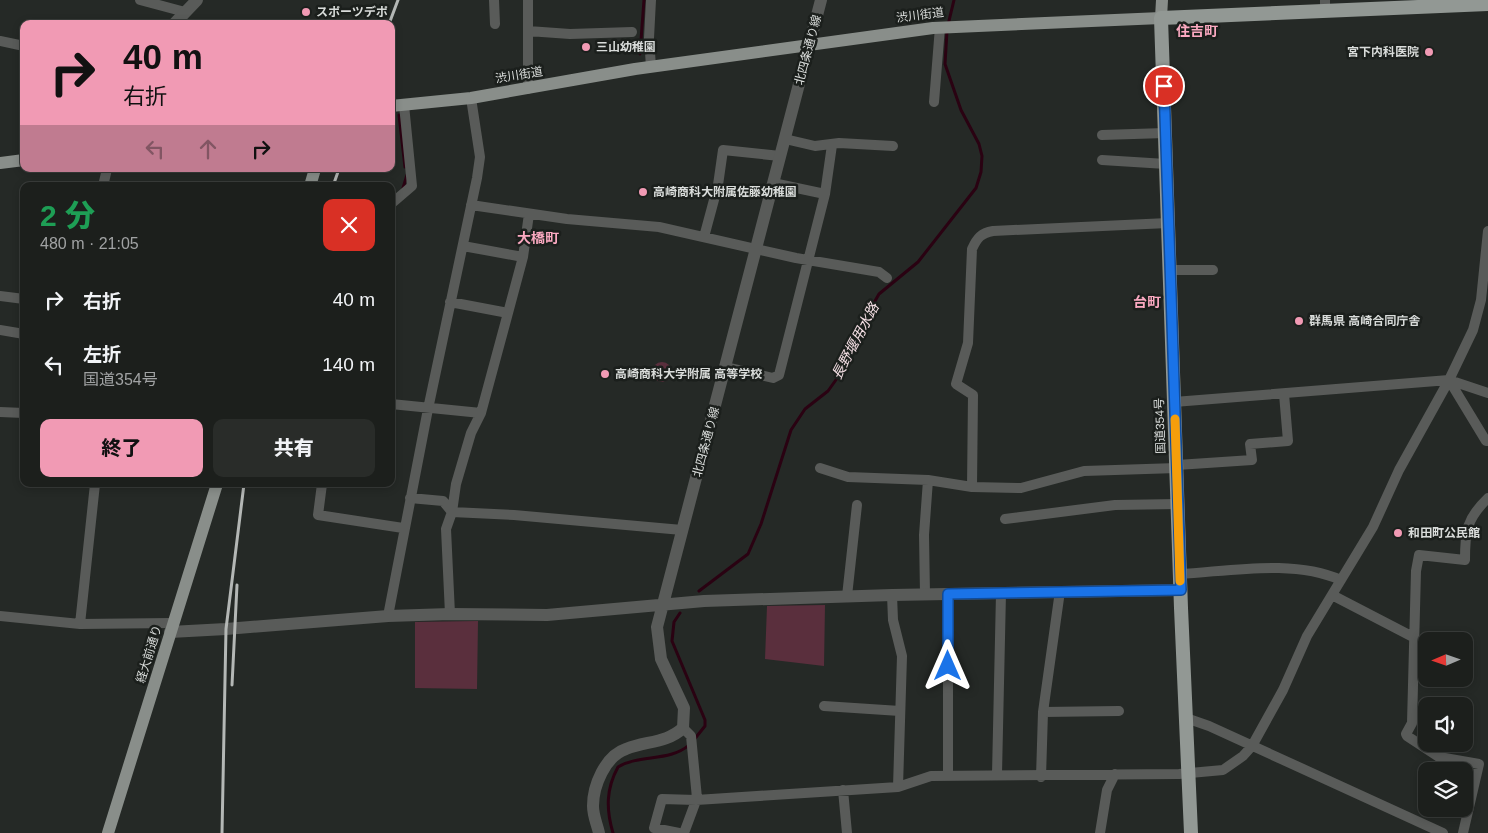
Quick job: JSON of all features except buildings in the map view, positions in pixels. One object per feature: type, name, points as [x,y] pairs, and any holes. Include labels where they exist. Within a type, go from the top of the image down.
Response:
[{"type":"highway","name":"渋川街道","points":[[1161,18],[1325,6],[1488,4]]},
{"type":"highway","name":"国道354号","points":[[1161,18],[1180,574],[1192,833]]},
{"type":"main road","points":[[1161,18],[1162,0]]},
{"type":"main road","name":"渋川街道","points":[[398,105],[471,98],[651,67],[946,27],[1022,26],[1161,18]]},
{"type":"main road","points":[[0,163],[20,160]]},
{"type":"main road","name":"経大前通り","points":[[108,833],[216,487]]},
{"type":"street","points":[[140,0],[185,12]]},
{"type":"street","points":[[178,20],[196,0]]},
{"type":"street","points":[[494,0],[495,24]]},
{"type":"street","points":[[528,0],[528,89]]},
{"type":"street","points":[[651,0],[649,38],[651,67]]},
{"type":"street","name":"北四条通り線","points":[[687,732],[684,708],[658,649],[657,627],[821,0]]},
{"type":"street","points":[[934,102],[946,27]]},
{"type":"street","points":[[528,31],[570,34],[632,32]]},
{"type":"street","points":[[0,41],[20,45]]},
{"type":"street","points":[[388,616],[410,498],[472,205],[480,157],[471,98]]},
{"type":"street","points":[[395,201],[409,191],[413,181],[398,105]]},
{"type":"street","points":[[1102,135],[1165,133]]},
{"type":"street","points":[[785,139],[815,146],[832,144],[893,146]]},
{"type":"street","points":[[726,367],[773,378],[779,375],[825,194],[832,144]]},
{"type":"street","points":[[704,237],[718,185],[723,150],[780,156]]},
{"type":"street","points":[[1102,160],[1166,164]]},
{"type":"street","points":[[773,182],[825,194]]},
{"type":"street","points":[[472,205],[529,214],[654,227],[807,260],[879,272],[887,278]]},
{"type":"street","points":[[450,614],[446,529],[452,512],[456,484],[471,433],[481,413],[523,257],[529,214]]},
{"type":"street","points":[[972,487],[973,395],[956,384],[968,343],[972,249],[976,239],[984,232],[993,230],[1168,223]]},
{"type":"street","points":[[679,833],[654,828],[662,799],[696,800],[898,787],[931,776],[997,774],[1041,777],[1189,773],[1223,770],[1252,746],[1283,690],[1303,642],[1373,527],[1399,470],[1449,380],[1478,316],[1488,231]]},
{"type":"street","points":[[463,246],[523,257]]},
{"type":"street","points":[[1170,270],[1212,270]]},
{"type":"street","points":[[0,296],[20,298]]},
{"type":"street","points":[[450,302],[508,313]]},
{"type":"street","points":[[0,330],[20,333]]},
{"type":"street","points":[[1449,380],[1488,441]]},
{"type":"street","points":[[1174,402],[1449,380],[1488,393]]},
{"type":"street","points":[[820,468],[848,476],[928,480],[972,487],[1021,488],[1084,471],[1252,460],[1250,444],[1288,441],[1284,394]]},
{"type":"street","points":[[395,405],[481,413]]},
{"type":"street","points":[[0,412],[20,410]]},
{"type":"street","points":[[925,594],[924,535],[928,480]]},
{"type":"street","points":[[80,624],[95,487]]},
{"type":"street","points":[[322,487],[318,515],[404,528]]},
{"type":"street","points":[[410,498],[443,501],[452,512],[514,515],[682,530]]},
{"type":"street","points":[[1463,833],[1479,764],[1439,756],[1407,736],[1412,723],[1413,636],[1417,556],[1465,560],[1466,527],[1488,498]]},
{"type":"street","points":[[1005,520],[1115,505],[1178,504]]},
{"type":"street","points":[[847,596],[857,505]]},
{"type":"street","points":[[1180,574],[1278,568],[1318,571],[1341,580]]},
{"type":"street","points":[[0,616],[80,624],[226,629],[388,616],[450,614],[547,615],[661,606],[694,601],[925,594],[1181,590]]},
{"type":"street","points":[[1041,777],[1043,712],[1060,592]]},
{"type":"street","points":[[997,774],[1001,593]]},
{"type":"street","points":[[948,594],[948,776]]},
{"type":"street","points":[[892,595],[893,620],[902,656],[898,787]]},
{"type":"street","points":[[1332,595],[1413,636]]},
{"type":"street","points":[[824,706],[900,711]]},
{"type":"street","points":[[1043,712],[1119,711]]},
{"type":"street","points":[[1186,718],[1443,833]]},
{"type":"street","points":[[599,833],[595,818],[595,789],[608,762],[615,754],[626,749],[687,732],[693,748],[696,800],[684,833]]},
{"type":"street","points":[[1100,833],[1107,790],[1115,774]]},
{"type":"street","points":[[843,790],[847,833]]},
{"type":"shaded area","points":[[658,362],[666,362],[672,368],[672,376],[666,382],[658,382],[652,376],[652,368]]},
{"type":"shaded area","points":[[825,605],[824,666],[765,659],[767,606]]},
{"type":"shaded area","points":[[478,621],[477,689],[415,688],[415,622]]},
{"type":"waterway","points":[[640,54],[644,0]]},
{"type":"waterway","name":"長野堰用水路","points":[[948,25],[954,0]]},
{"type":"waterway","name":"長野堰用水路","points":[[699,591],[748,554],[761,524],[791,430],[805,409],[828,391],[843,370],[879,294],[918,262],[976,188],[981,172],[982,156],[979,144],[961,110],[945,64],[947,31]]},
{"type":"waterway","points":[[399,115],[405,167]]},
{"type":"waterway","points":[[403,188],[407,175]]},
{"type":"waterway","name":"長野堰用水路","points":[[680,613],[674,622],[672,641],[705,720],[705,726],[693,741]]},
{"type":"waterway","name":"長野堰用水路","points":[[613,833],[608,799],[611,783],[618,767],[635,760],[673,754],[689,745]]},
{"type":"railway","points":[[390,20],[398,0]]},
{"type":"railway","points":[[334,182],[338,172]]},
{"type":"railway","points":[[222,833],[226,629],[244,487]]},
{"type":"railway","points":[[232,685],[237,585]]},
{"type":"slow traffic","points":[[1175,419],[1180,581]]},
{"type":"place","name":"スポーツデポ","points":[[306,12]]},
{"type":"place","name":"三山幼稚園","points":[[586,47]]},
{"type":"place","name":"宮下内科医院","points":[[1429,52]]},
{"type":"place","name":"高崎商科大附属佐藤幼稚園","points":[[643,192]]},
{"type":"place","name":"群馬県 高崎合同庁舎","points":[[1299,321]]},
{"type":"place","name":"高崎商科大学附属 高等学校","points":[[605,374]]},
{"type":"place","name":"和田町公民館","points":[[1398,533]]},
{"type":"district","name":"住吉町","points":[[1197,31]]},
{"type":"district","name":"大橋町","points":[[538,238]]},
{"type":"district","name":"台町","points":[[1147,302]]},
{"type":"route","points":[[948,666],[948,594],[1181,590],[1164,86]]}]
